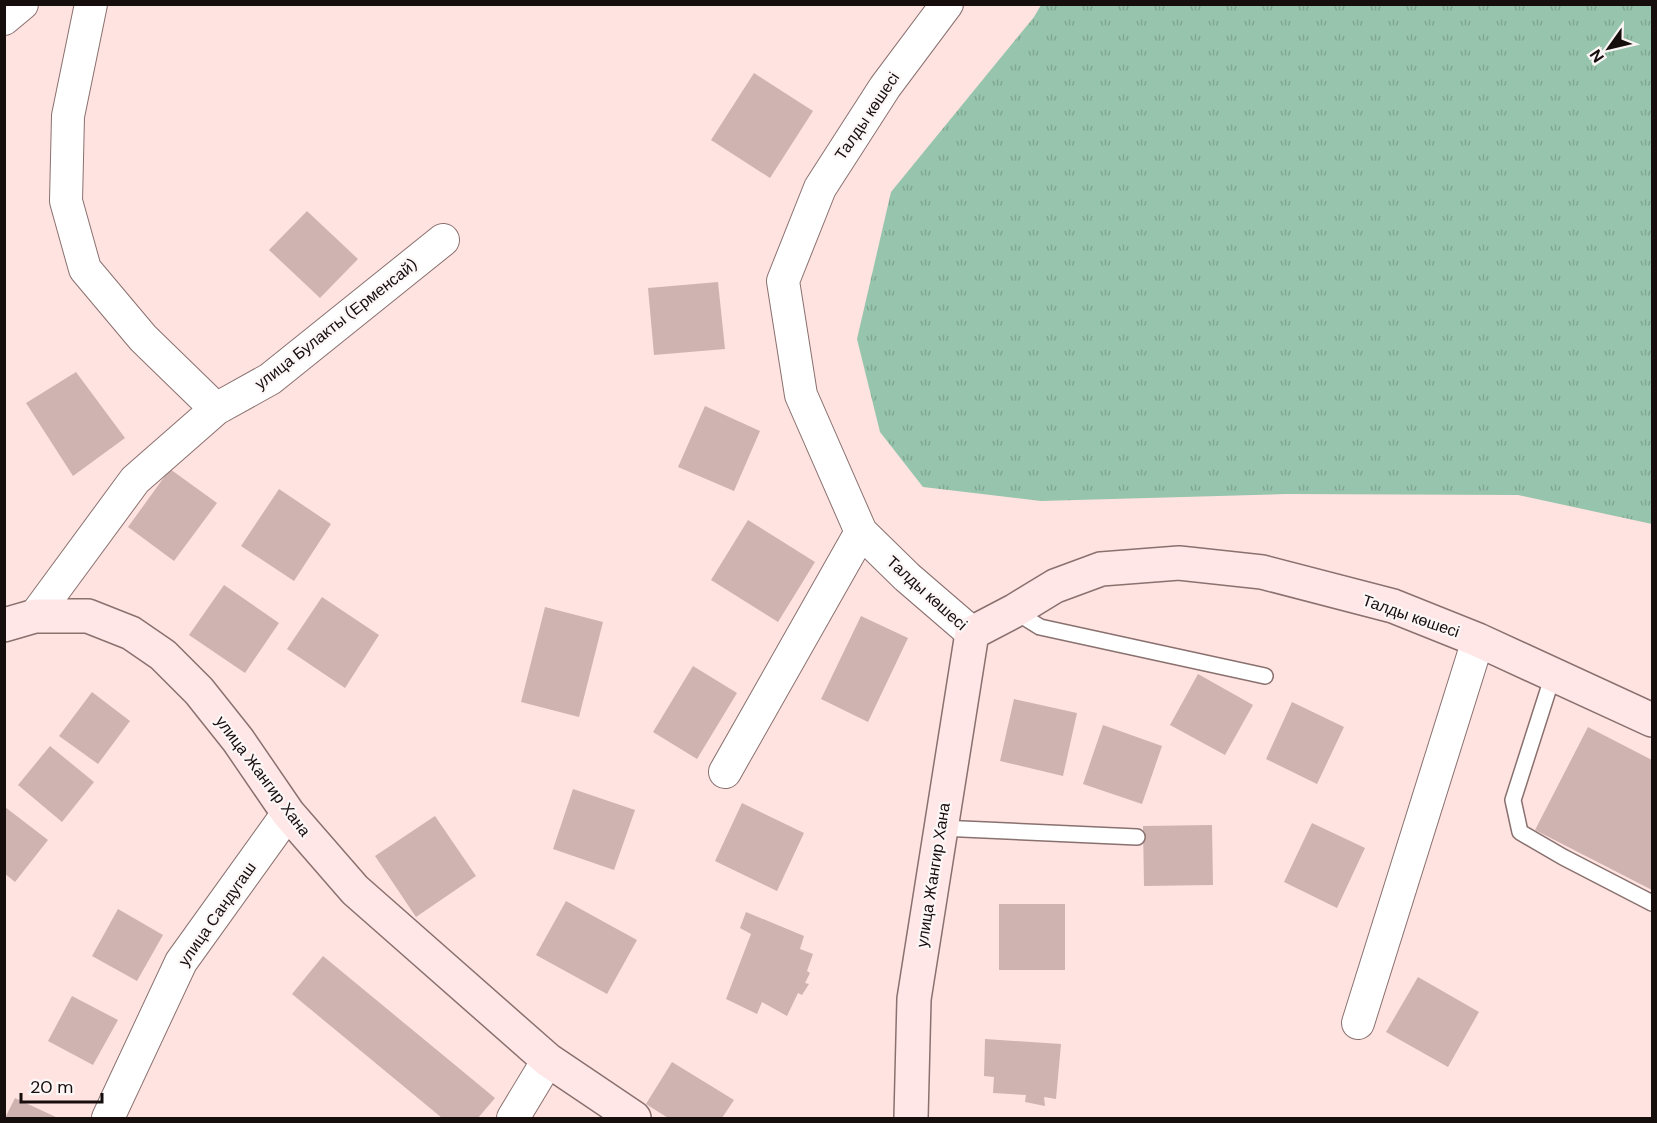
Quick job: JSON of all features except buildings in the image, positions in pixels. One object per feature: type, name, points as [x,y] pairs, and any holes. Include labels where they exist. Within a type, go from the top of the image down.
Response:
[{"type":"street","points":[[4,19],[22,4]]},
{"type":"street","points":[[91,4],[68,116],[66,190],[66,201],[85,269],[143,338],[216,409]]},
{"type":"street","name":"Талды көшесі","points":[[947,4],[885,87],[820,188],[783,281],[801,395],[861,532],[972,633],[1055,586],[1101,569],[1179,562],[1262,572],[1393,606],[1478,640],[1653,720]]},
{"type":"street","name":"улица Булакты (Ерменсай)","points":[[36,616],[135,480],[216,409],[270,379],[443,240]]},
{"type":"street","points":[[725,772],[861,532]]},
{"type":"street","name":"улица Жангир Хана","points":[[4,625],[36,616],[88,616],[131,633],[163,655],[199,691],[238,740],[288,813],[355,890],[548,1060],[634,1119]]},
{"type":"street","name":"улица Жангир Хана","points":[[911,1119],[914,999],[972,633]]},
{"type":"street","points":[[1358,1023],[1478,640]]},
{"type":"street","name":"улица Сандугаш","points":[[108,1119],[181,962],[288,813]]},
{"type":"street","points":[[513,1119],[548,1060]]},
{"type":"lane","points":[[1014,611],[1040,627],[1264,676]]},
{"type":"lane","points":[[1553,675],[1513,801],[1520,832],[1563,857],[1653,903]]},
{"type":"lane","points":[[940,828],[1137,837]]},
{"type":"green space","points":[[1041,5],[1652,5],[1652,524],[1518,495],[1286,494],[1041,501],[923,487],[880,432],[857,339],[891,192],[1034,17]]}]
